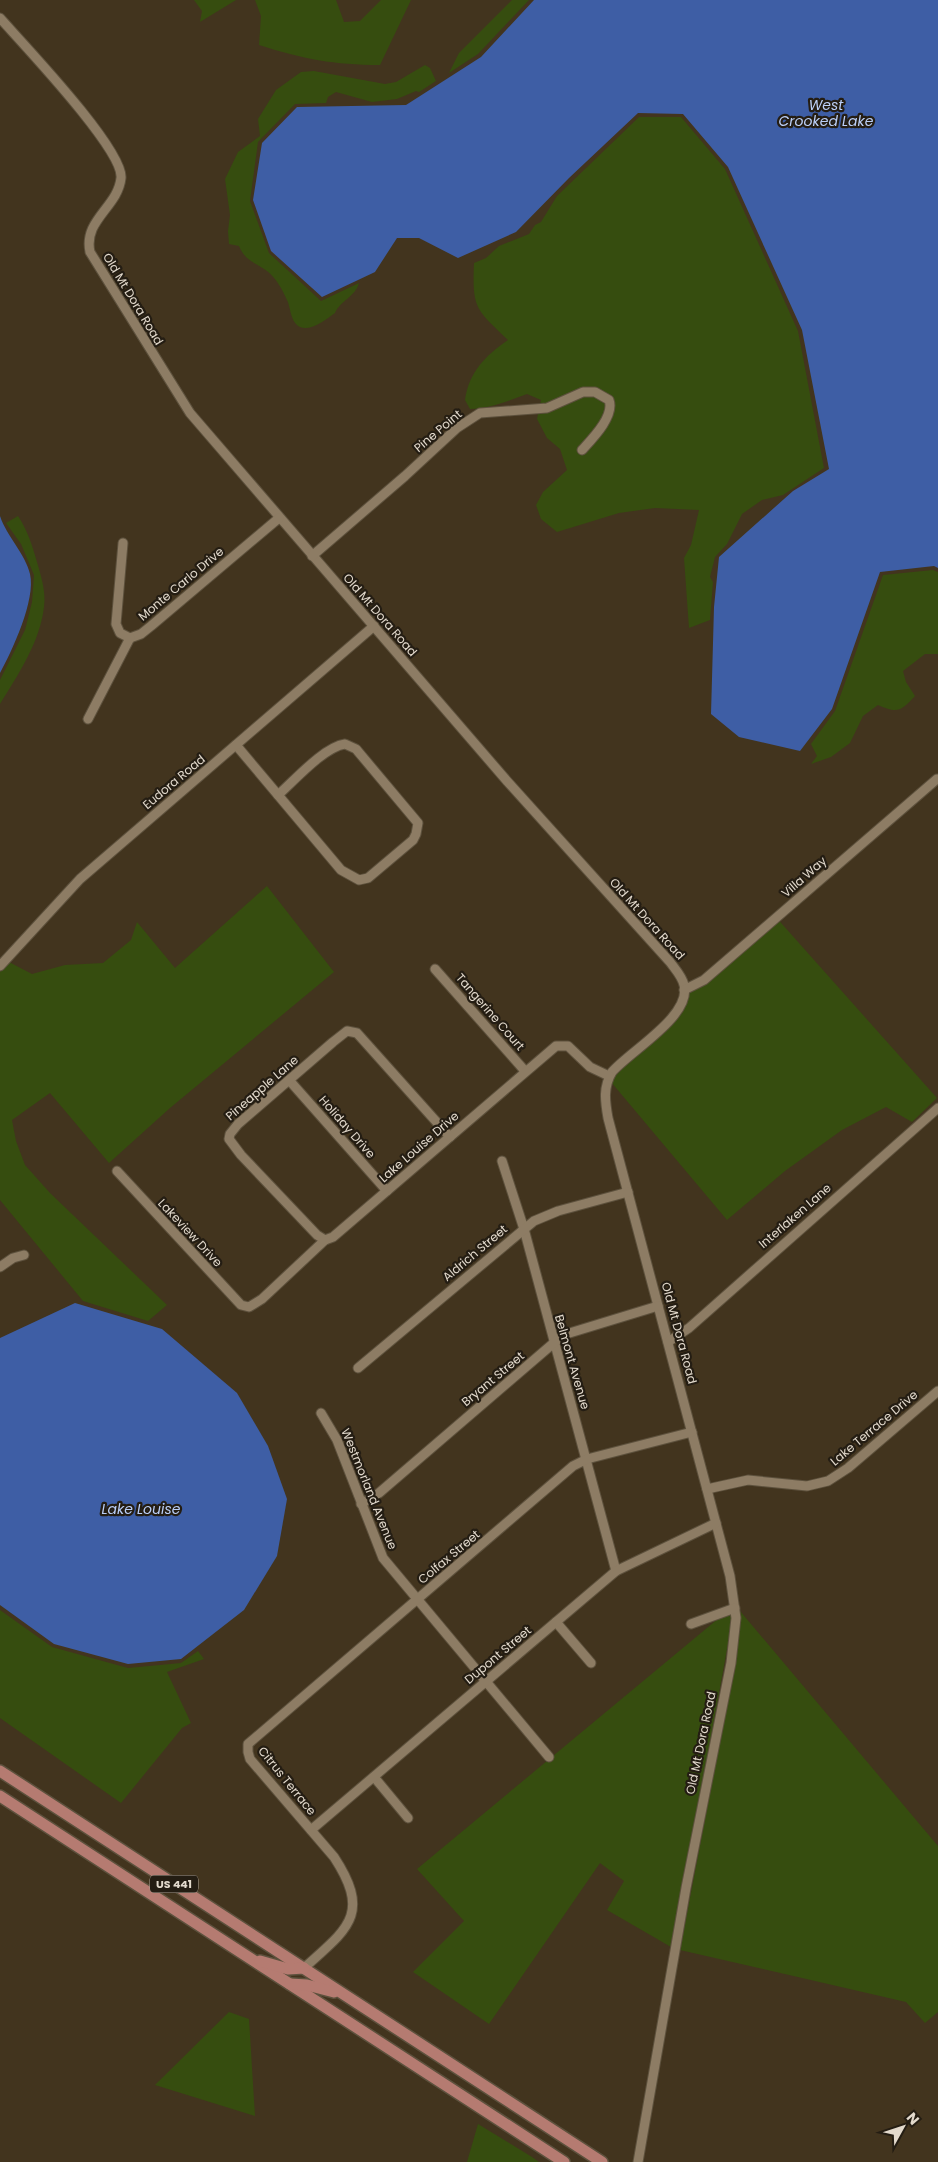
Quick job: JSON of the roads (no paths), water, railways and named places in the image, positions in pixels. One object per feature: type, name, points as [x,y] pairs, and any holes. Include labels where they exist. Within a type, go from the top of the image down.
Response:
[{"type":"main road","name":"US 441","points":[[0,1771],[602,2162]]},
{"type":"main road","name":"US 441","points":[[0,1796],[564,2162]]},
{"type":"main road","points":[[247,1956],[288,1970],[304,1968]]},
{"type":"main road","points":[[290,1984],[308,1985],[348,1996]]},
{"type":"street","name":"Old Mt Dora Road","points":[[0,18],[94,125],[118,162],[121,172],[119,187],[91,230],[88,245],[93,260],[190,412],[279,518],[530,807],[670,962],[680,974],[684,990]]},
{"type":"street","name":"Pine Point","points":[[312,556],[406,476],[457,428],[480,413],[547,408],[576,394],[595,392],[609,400],[610,408],[594,436],[582,450]]},
{"type":"street","name":"Monte Carlo Drive","points":[[130,638],[135,637],[151,626],[279,518]]},
{"type":"street","points":[[88,719],[130,638],[120,634],[116,624],[123,543]]},
{"type":"street","name":"Eudora Road","points":[[0,966],[80,879],[374,626]]},
{"type":"street","points":[[236,745],[278,795],[341,870],[353,879],[368,878],[412,840],[418,828],[415,818],[356,749],[350,745],[335,747],[278,795]]},
{"type":"street","name":"Villa Way","points":[[684,990],[704,980],[937,779]]},
{"type":"street","name":"Tangerine Court","points":[[435,969],[525,1072]]},
{"type":"street","points":[[609,1076],[618,1065],[676,1014],[683,999],[684,990]]},
{"type":"street","name":"Pineapple Lane","points":[[325,1240],[311,1229],[241,1155],[229,1139],[230,1134],[238,1124],[332,1042],[347,1031],[356,1032],[450,1137]]},
{"type":"street","name":"Lake Louise Drive","points":[[249,1307],[262,1299],[325,1240],[333,1237],[551,1050],[565,1045],[590,1067],[609,1076]]},
{"type":"street","name":"Old Mt Dora Road","points":[[609,1076],[605,1091],[608,1118],[716,1523],[735,1608],[731,1663],[686,1888],[638,2162]]},
{"type":"street","name":"Holiday Drive","points":[[289,1080],[387,1191]]},
{"type":"street","name":"Interlaken Lane","points":[[668,1342],[689,1328],[938,1108]]},
{"type":"street","name":"Belmont Avenue","points":[[502,1160],[524,1229],[616,1571]]},
{"type":"street","name":"Lakeview Drive","points":[[117,1171],[241,1305],[249,1307]]},
{"type":"street","name":"Aldrich Street","points":[[358,1368],[524,1229],[544,1216],[558,1211],[628,1192]]},
{"type":"street","points":[[0,1267],[13,1258],[24,1255]]},
{"type":"street","name":"Bryant Street","points":[[361,1504],[379,1493],[563,1335],[658,1306]]},
{"type":"street","name":"Lake Terrace Drive","points":[[707,1490],[748,1480],[806,1486],[828,1481],[848,1468],[938,1391]]},
{"type":"street","name":"Westmorland Avenue","points":[[321,1413],[337,1440],[383,1558],[549,1756]]},
{"type":"street","name":"Colfax Street","points":[[248,1747],[254,1738],[563,1474],[587,1459],[692,1432]]},
{"type":"street","name":"Dupont Street","points":[[311,1830],[616,1571],[716,1523]]},
{"type":"street","points":[[691,1624],[735,1608]]},
{"type":"street","points":[[556,1622],[591,1663]]},
{"type":"street","name":"Citrus Terrace","points":[[248,1747],[250,1759],[311,1830],[344,1873],[351,1889],[352,1916],[343,1933],[304,1968]]},
{"type":"street","points":[[374,1777],[408,1818]]},
{"type":"water","name":"West Crooked Lake","points":[[534,0],[938,0],[938,568],[934,566],[880,572],[832,709],[800,751],[739,737],[711,714],[714,607],[719,557],[793,491],[829,469],[802,330],[728,167],[683,114],[638,113],[569,178],[516,232],[458,258],[419,238],[397,238],[375,272],[322,297],[271,251],[253,200],[262,143],[297,107],[406,105],[481,57]]},
{"type":"water","points":[[0,516],[28,566],[31,585],[30,597],[22,625],[0,673]]},
{"type":"water","name":"Lake Louise","points":[[75,1303],[162,1329],[237,1393],[268,1446],[287,1499],[277,1556],[244,1610],[181,1659],[128,1664],[54,1644],[0,1605],[0,1338]]}]
